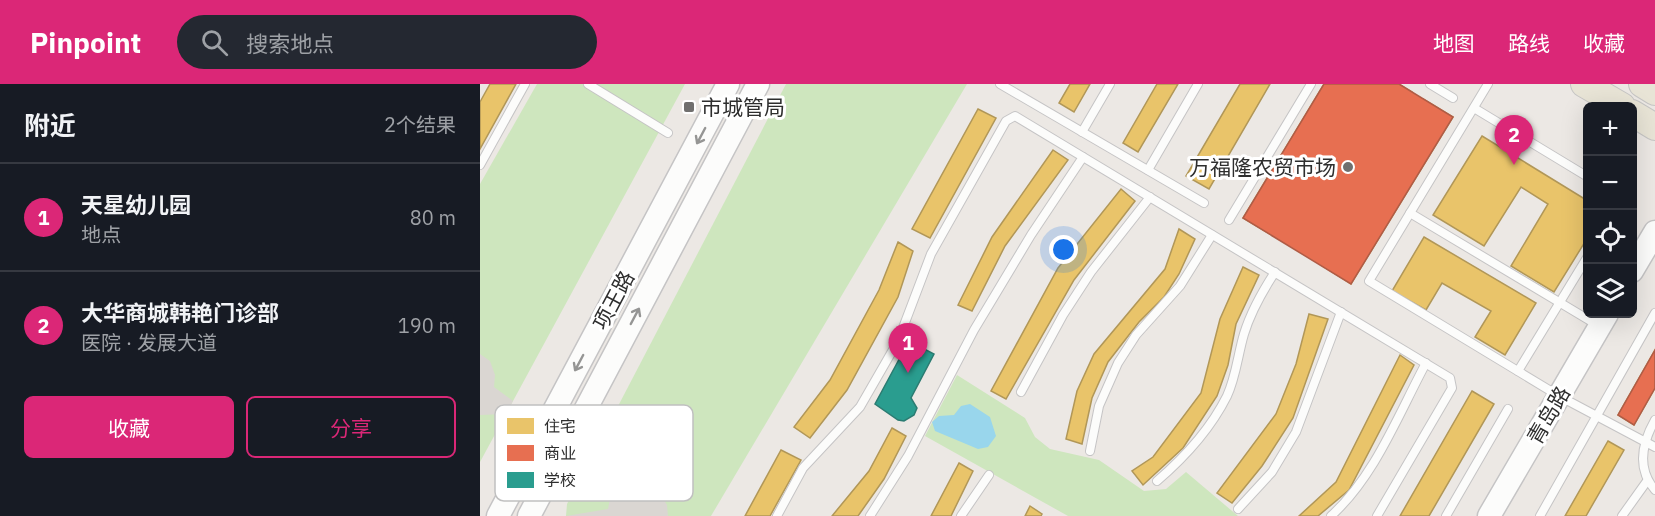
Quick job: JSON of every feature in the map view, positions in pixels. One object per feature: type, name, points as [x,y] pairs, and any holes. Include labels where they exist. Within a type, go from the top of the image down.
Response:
[{"type":"main road","name":"项王路","points":[[557,405],[728,84]]},
{"type":"main road","name":"项王路","points":[[588,405],[758,84]]},
{"type":"main road","points":[[1584,84],[1615,102]]},
{"type":"main road","points":[[1642,84],[1655,92]]},
{"type":"main road","points":[[1637,116],[1655,127]]},
{"type":"main road","points":[[1636,264],[1655,232]]},
{"type":"main road","name":"青岛路","points":[[1489,516],[1604,320]]},
{"type":"main road","name":"项王路","points":[[498,516],[506,501]]},
{"type":"main road","name":"项王路","points":[[529,516],[537,501]]},
{"type":"lane","points":[[480,165],[525,84]]},
{"type":"lane","points":[[588,84],[668,133]]},
{"type":"lane","points":[[1000,84],[1014,88],[1082,132],[1204,203]]},
{"type":"lane","points":[[1082,132],[1110,84]]},
{"type":"lane","points":[[1148,170],[1198,84]]},
{"type":"lane","points":[[1229,220],[1311,84]]},
{"type":"lane","points":[[1430,84],[1453,98]]},
{"type":"lane","points":[[1488,84],[1369,281],[1559,396],[1655,447]]},
{"type":"lane","points":[[1474,108],[1583,175]]},
{"type":"lane","points":[[777,516],[803,468],[860,407],[898,341],[931,254],[1006,121],[1015,116],[1450,378],[1452,388],[1377,516]]},
{"type":"lane","points":[[870,516],[908,456],[980,320],[1031,235],[1083,157]]},
{"type":"lane","points":[[1021,392],[1091,272],[1150,197]]},
{"type":"lane","points":[[1410,213],[1559,302],[1604,320]]},
{"type":"lane","points":[[1090,451],[1099,406],[1118,363],[1136,335],[1180,286],[1212,235]]},
{"type":"lane","points":[[1518,371],[1583,263]]},
{"type":"lane","points":[[1157,482],[1182,459],[1210,426],[1228,394],[1245,332],[1259,297],[1275,272]]},
{"type":"lane","points":[[1238,509],[1272,472],[1296,432],[1341,312]]},
{"type":"lane","points":[[1540,516],[1655,313]]},
{"type":"lane","points":[[1331,516],[1350,498],[1371,467],[1426,363]]},
{"type":"lane","points":[[1446,516],[1508,409]]},
{"type":"lane","points":[[1655,420],[1643,441],[1643,472],[1655,490]]},
{"type":"lane","points":[[961,516],[989,475]]},
{"type":"lane","points":[[1622,516],[1647,481]]},
{"type":"green space","points":[[537,84],[685,84],[511,405],[495,405],[495,434],[480,462],[480,184]]},
{"type":"green space","points":[[786,84],[967,84],[711,516],[566,516],[569,501],[693,501],[693,405],[619,405]]},
{"type":"green space","points":[[957,375],[1025,418],[1035,437],[1050,449],[1099,460],[1144,491],[1166,489],[1186,472],[1238,516],[1068,516],[925,436]]},
{"type":"shaded area","points":[[480,354],[490,361],[495,375],[494,387],[513,401],[511,405],[495,405],[495,414],[480,415]]},
{"type":"shaded area","points":[[610,501],[665,501],[668,516],[566,516],[608,509]]},
{"type":"water","points":[[970,404],[990,417],[996,436],[988,447],[978,449],[935,431],[932,422],[939,416],[954,415],[961,406]]},
{"type":"building: 住宅","points":[[490,84],[516,84],[480,149],[480,102]]},
{"type":"building: 住宅","points":[[1070,84],[1090,84],[1074,112],[1059,103]]},
{"type":"building: 住宅","points":[[1157,84],[1178,84],[1138,152],[1123,143]]},
{"type":"building: 住宅","points":[[1240,84],[1270,84],[1209,189],[1186,176]]},
{"type":"building: 住宅","points":[[1324,84],[1364,84],[1273,236],[1243,218]]},
{"type":"building: 住宅","points":[[1378,84],[1399,84],[1412,92],[1391,125],[1363,108]]},
{"type":"building: 住宅","points":[[1423,99],[1453,117],[1351,284],[1321,265]]},
{"type":"building: 住宅","points":[[978,109],[996,118],[930,238],[912,229]]},
{"type":"building: 住宅","points":[[1482,136],[1583,198],[1583,245],[1554,292],[1511,266],[1548,204],[1521,187],[1484,246],[1433,215]]},
{"type":"building: 住宅","points":[[1053,150],[1068,160],[1005,246],[972,311],[958,305],[992,237]]},
{"type":"building: 住宅","points":[[1121,189],[1135,201],[1074,280],[1006,399],[991,391],[1058,268]]},
{"type":"building: 住宅","points":[[1179,229],[1195,239],[1179,274],[1164,297],[1139,322],[1108,362],[1092,398],[1082,444],[1066,439],[1077,391],[1094,354],[1165,269]]},
{"type":"building: 住宅","points":[[1424,237],[1536,303],[1505,355],[1475,337],[1491,311],[1442,283],[1426,310],[1392,291]]},
{"type":"building: 住宅","points":[[898,242],[913,251],[898,297],[847,390],[810,438],[794,427],[830,380],[879,290]]},
{"type":"building: 住宅","points":[[1243,267],[1259,275],[1236,324],[1228,365],[1217,396],[1183,448],[1143,485],[1132,471],[1153,457],[1201,393],[1220,319]]},
{"type":"building: 住宅","points":[[1309,314],[1328,319],[1293,418],[1262,466],[1232,503],[1217,493],[1276,414],[1296,364]]},
{"type":"building: 住宅","points":[[1655,350],[1655,388],[1634,425],[1618,415]]},
{"type":"building: 住宅","points":[[1400,355],[1414,365],[1349,490],[1318,516],[1299,516],[1336,482]]},
{"type":"building: 住宅","points":[[1472,391],[1494,404],[1429,516],[1400,516]]},
{"type":"building: 住宅","points":[[892,428],[906,436],[884,479],[858,516],[832,516],[869,471]]},
{"type":"building: 住宅","points":[[1608,441],[1624,450],[1586,516],[1565,516]]},
{"type":"building: 住宅","points":[[781,450],[801,460],[770,516],[745,516]]},
{"type":"building: 住宅","points":[[959,463],[973,471],[951,516],[931,516]]},
{"type":"building: 住宅","points":[[1030,506],[1042,514],[1041,516],[1025,516]]},
{"type":"building: 商业","name":"万福隆农贸市场","points":[[1324,84],[1399,84],[1453,117],[1351,284],[1243,218]]},
{"type":"building: 商业","points":[[1655,350],[1655,388],[1634,425],[1618,415]]},
{"type":"building: 学校","points":[[909,341],[934,354],[911,398],[917,408],[914,415],[904,421],[898,420],[875,404]]},
{"type":"place","name":"市城管局","points":[[689,107]]},
{"type":"place","name":"大华商城韩艳门诊部","points":[[1514,165]]},
{"type":"place","name":"万福隆农贸市场","points":[[1348,167]]},
{"type":"place","name":"天星幼儿园","points":[[908,373]]}]
